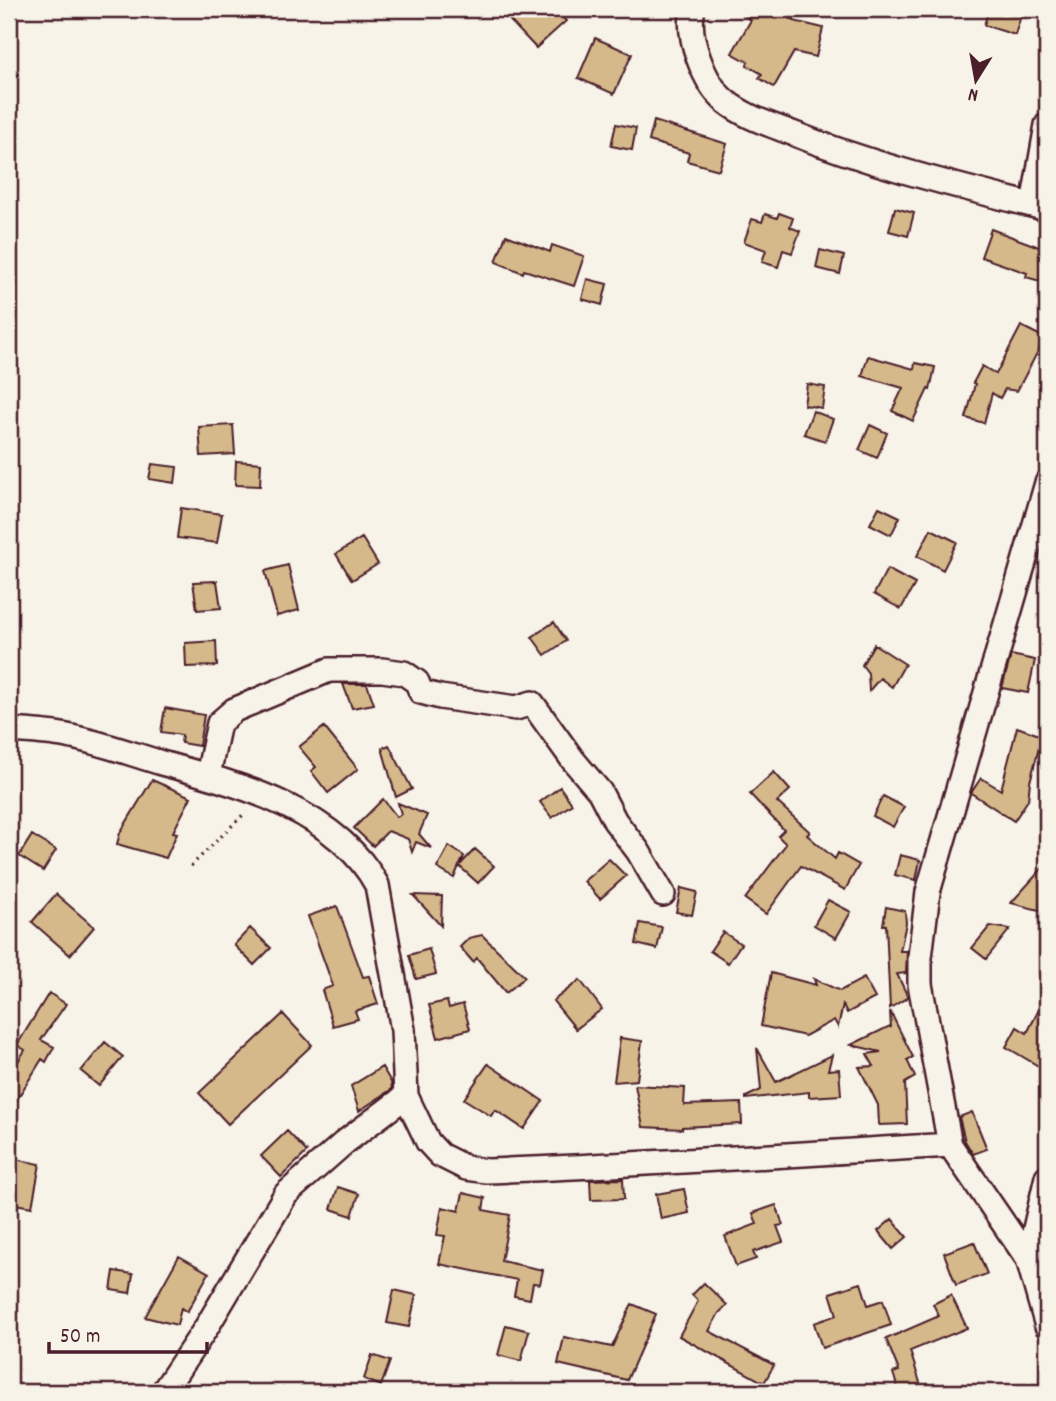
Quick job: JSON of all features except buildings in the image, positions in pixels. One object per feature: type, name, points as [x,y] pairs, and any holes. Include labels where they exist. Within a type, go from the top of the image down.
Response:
[{"type":"street","points":[[693,9],[691,16],[694,45],[705,75],[723,99],[746,115],[818,144],[954,185],[1040,207],[1047,125]]},
{"type":"street","points":[[1047,482],[928,892],[920,957],[920,984],[950,1145],[1028,1259],[1047,1326]]},
{"type":"street","points":[[208,775],[219,723],[234,710],[328,670],[382,670],[404,673],[417,682],[421,692],[440,697],[516,708],[532,703],[600,792],[615,821],[638,851],[663,894]]},
{"type":"street","points":[[9,730],[72,737],[208,775],[262,796],[311,820],[349,848],[367,866],[377,885],[403,1030],[406,1096],[428,1142],[440,1155],[466,1168],[486,1171],[667,1163],[837,1150],[950,1145]]},
{"type":"street","points":[[163,1392],[206,1328],[286,1194],[345,1142],[406,1096]]},
{"type":"street","points":[[1028,1259],[1047,1177]]},
{"type":"path","points":[[191,866],[262,796]]}]
